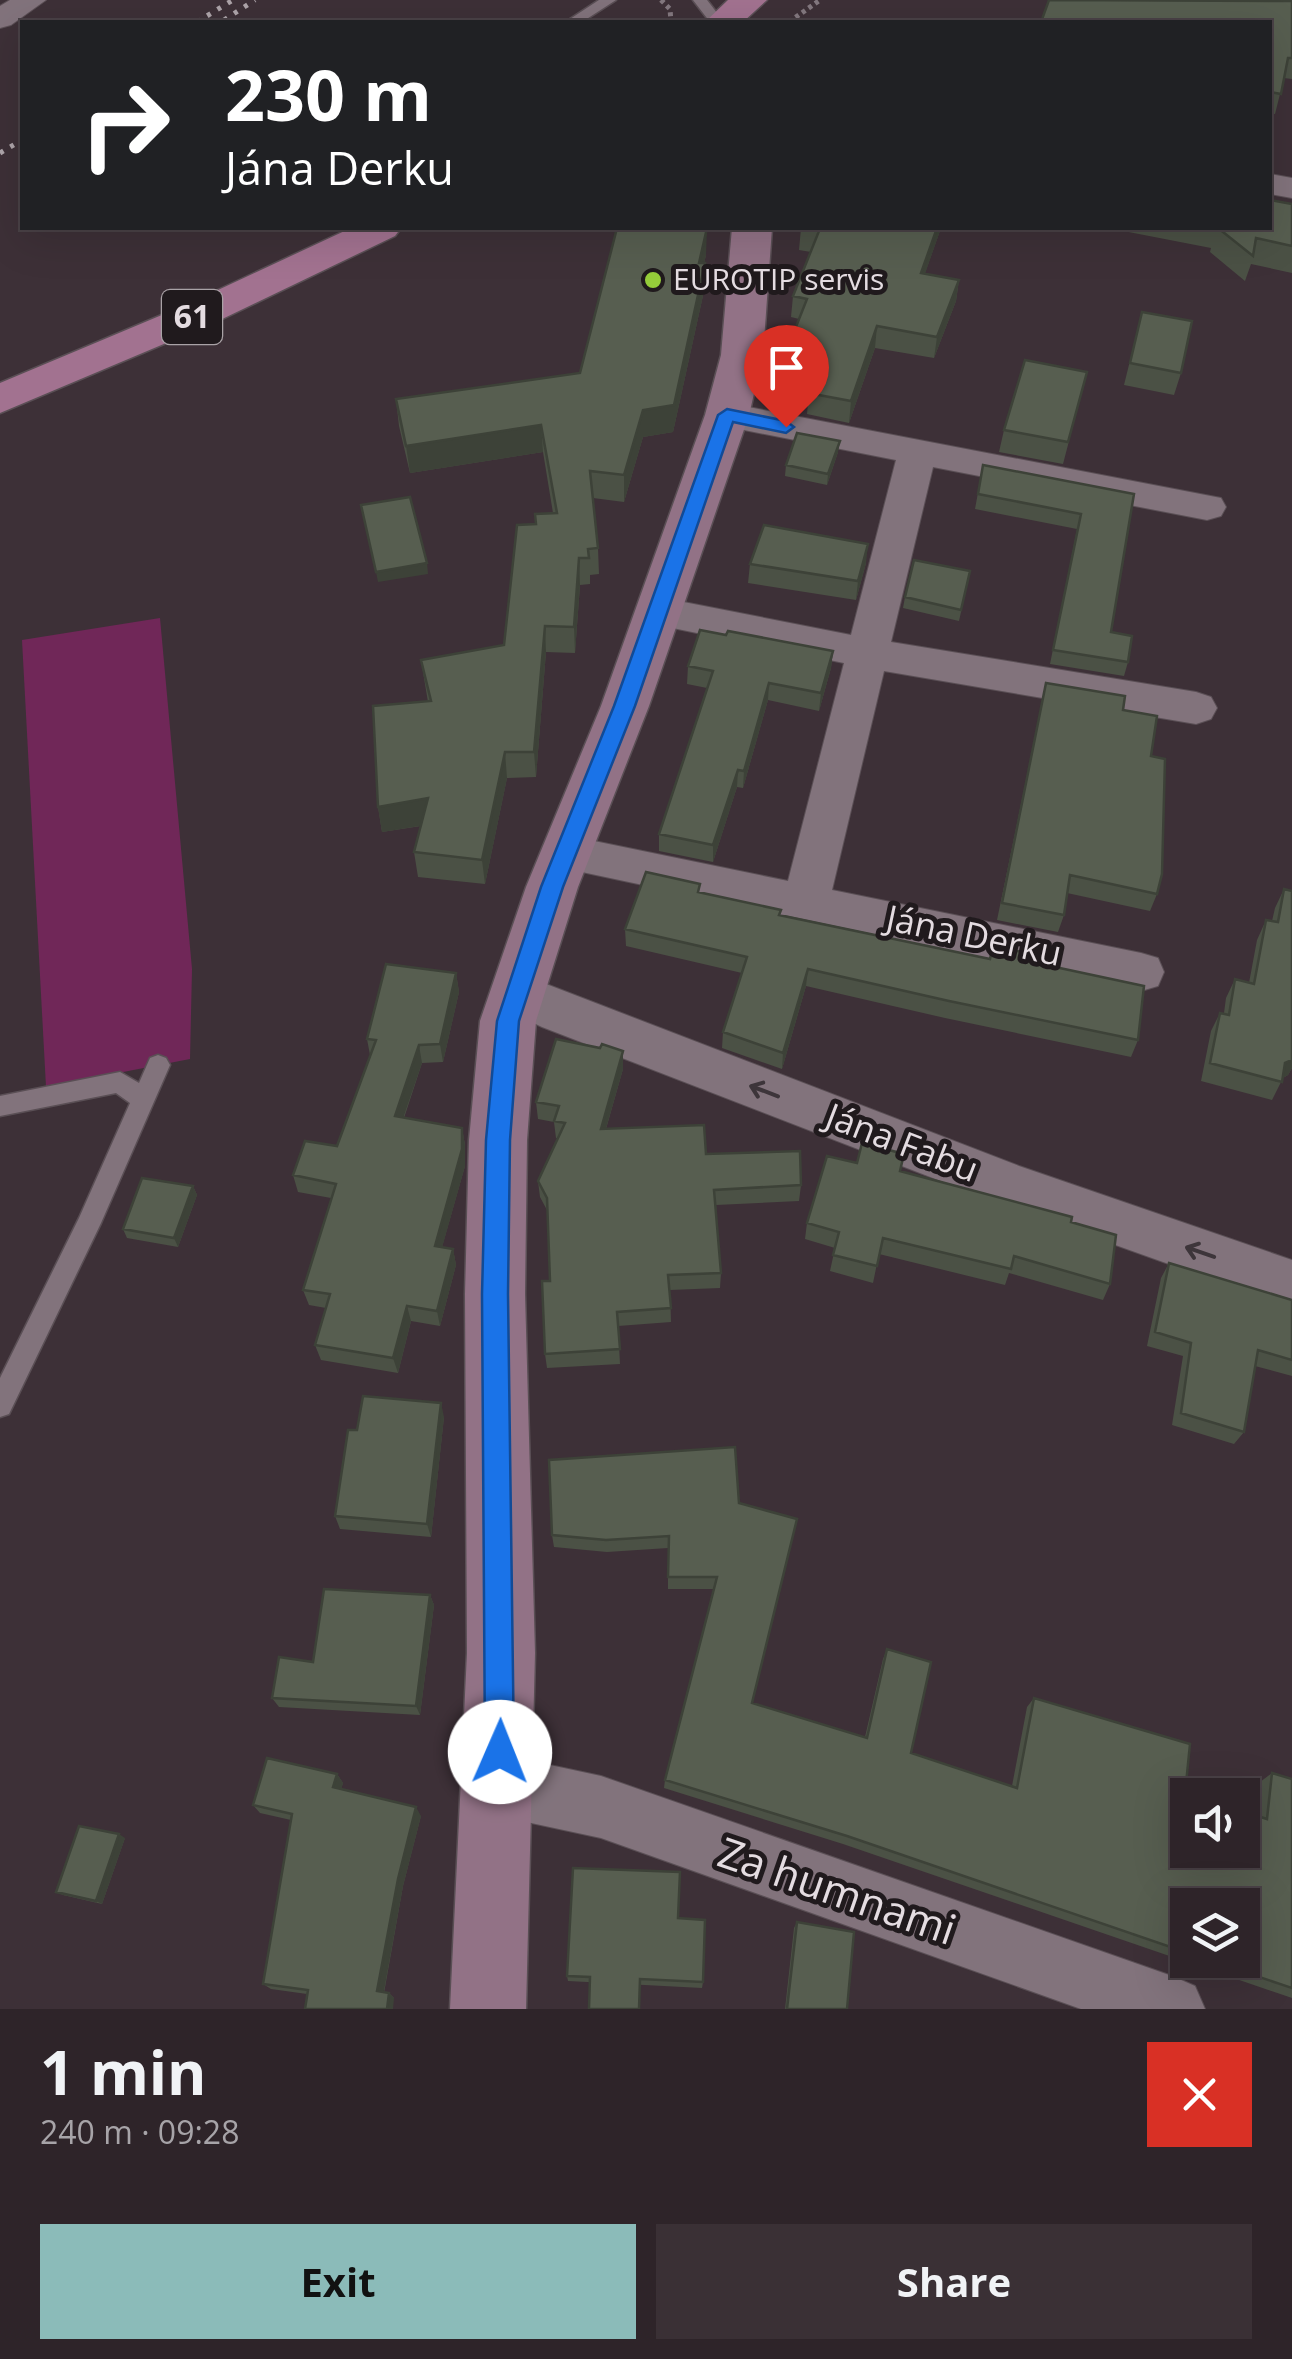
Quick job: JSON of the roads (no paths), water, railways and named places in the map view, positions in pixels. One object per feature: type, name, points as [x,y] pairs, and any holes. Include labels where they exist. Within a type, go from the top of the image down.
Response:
[{"type":"main road","points":[[722,20],[750,0]]},
{"type":"main road","name":"61","points":[[0,400],[202,313],[377,230]]},
{"type":"street","points":[[0,19],[32,0]]},
{"type":"street","points":[[488,2009],[502,1653],[495,1294],[502,1070],[515,992],[727,415],[742,355],[752,230]]},
{"type":"street","points":[[727,415],[1207,507]]},
{"type":"street","points":[[806,900],[916,453]]},
{"type":"street","points":[[658,611],[867,654],[1196,708]]},
{"type":"street","name":"Jána Derku","points":[[565,853],[1142,972]]},
{"type":"street","name":"Jána Fabu","points":[[515,992],[1013,1186],[1292,1284]]},
{"type":"street","name":"Za humnami","points":[[499,1785],[601,1808],[1172,2009]]},
{"type":"lane","points":[[576,20],[609,0]]},
{"type":"lane","points":[[700,0],[717,20]]},
{"type":"lane","points":[[0,1405],[89,1223],[158,1066]]},
{"type":"lane","points":[[0,1106],[120,1082],[143,1100]]},
{"type":"railway","points":[[200,20],[233,0]]},
{"type":"railway","points":[[224,20],[255,0]]},
{"type":"railway","points":[[0,153],[20,141]]},
{"type":"place","name":"EUROTIP servis","points":[[653,280]]}]
